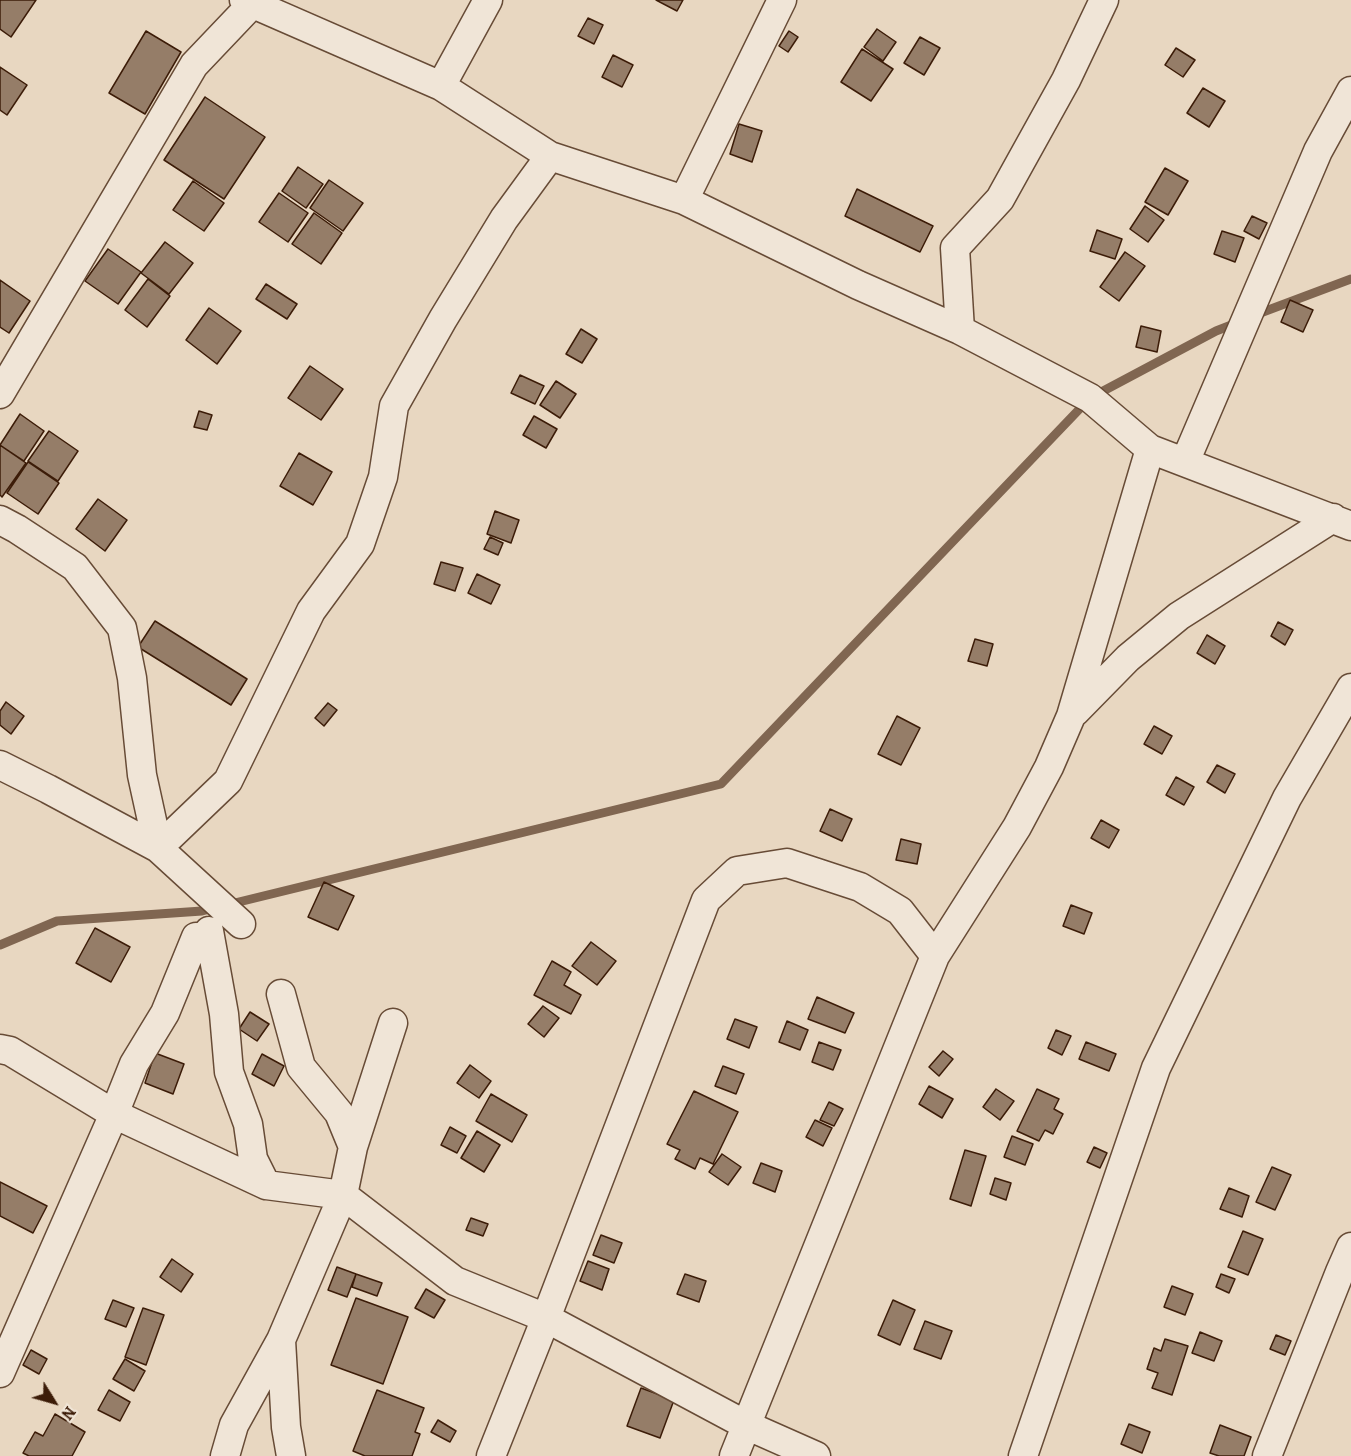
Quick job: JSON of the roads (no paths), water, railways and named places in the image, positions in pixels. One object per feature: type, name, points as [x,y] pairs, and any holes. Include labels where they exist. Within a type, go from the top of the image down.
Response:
[{"type":"street","points":[[441,86],[488,0]]},
{"type":"street","points":[[684,200],[782,0]]},
{"type":"street","points":[[960,330],[956,249],[1000,199],[1066,80],[1104,0]]},
{"type":"street","points":[[0,394],[194,65],[248,2],[441,86],[550,156],[684,200],[858,285],[960,330],[1090,398],[1150,449],[1342,522]]},
{"type":"street","points":[[1185,462],[1318,151],[1351,91]]},
{"type":"street","points":[[158,848],[228,781],[311,612],[360,544],[383,477],[394,406],[443,319],[504,219],[550,156]]},
{"type":"street","points":[[734,1456],[935,956],[1017,827],[1049,767],[1071,716],[1150,449]]},
{"type":"street","points":[[0,520],[75,567],[122,628],[132,678],[142,775],[158,848]]},
{"type":"street","points":[[1071,716],[1128,658],[1179,616],[1342,522]]},
{"type":"street","points":[[1023,1456],[1156,1068],[1287,798],[1351,688]]},
{"type":"street","points":[[0,765],[158,848],[242,924]]},
{"type":"street","points":[[491,1456],[706,900],[737,870],[787,863],[860,887],[900,911],[935,956]]},
{"type":"street","points":[[0,1373],[134,1064],[165,1013],[202,934],[224,1014],[229,1072],[248,1124],[253,1159],[266,1185]]},
{"type":"street","points":[[281,994],[301,1067],[339,1113],[353,1147]]},
{"type":"street","points":[[225,1456],[234,1425],[281,1340],[343,1195],[353,1147],[393,1023]]},
{"type":"street","points":[[0,1049],[10,1052],[114,1114],[266,1185],[343,1195],[455,1281],[546,1318],[746,1425],[816,1456]]},
{"type":"street","points":[[1267,1456],[1351,1247]]},
{"type":"street","points":[[281,1340],[286,1427],[291,1456]]},
{"type":"waterway","points":[[1255,315],[1351,279]]},
{"type":"waterway","points":[[0,945],[57,921],[202,911],[721,784],[1090,398],[1216,331],[1239,322]]}]
